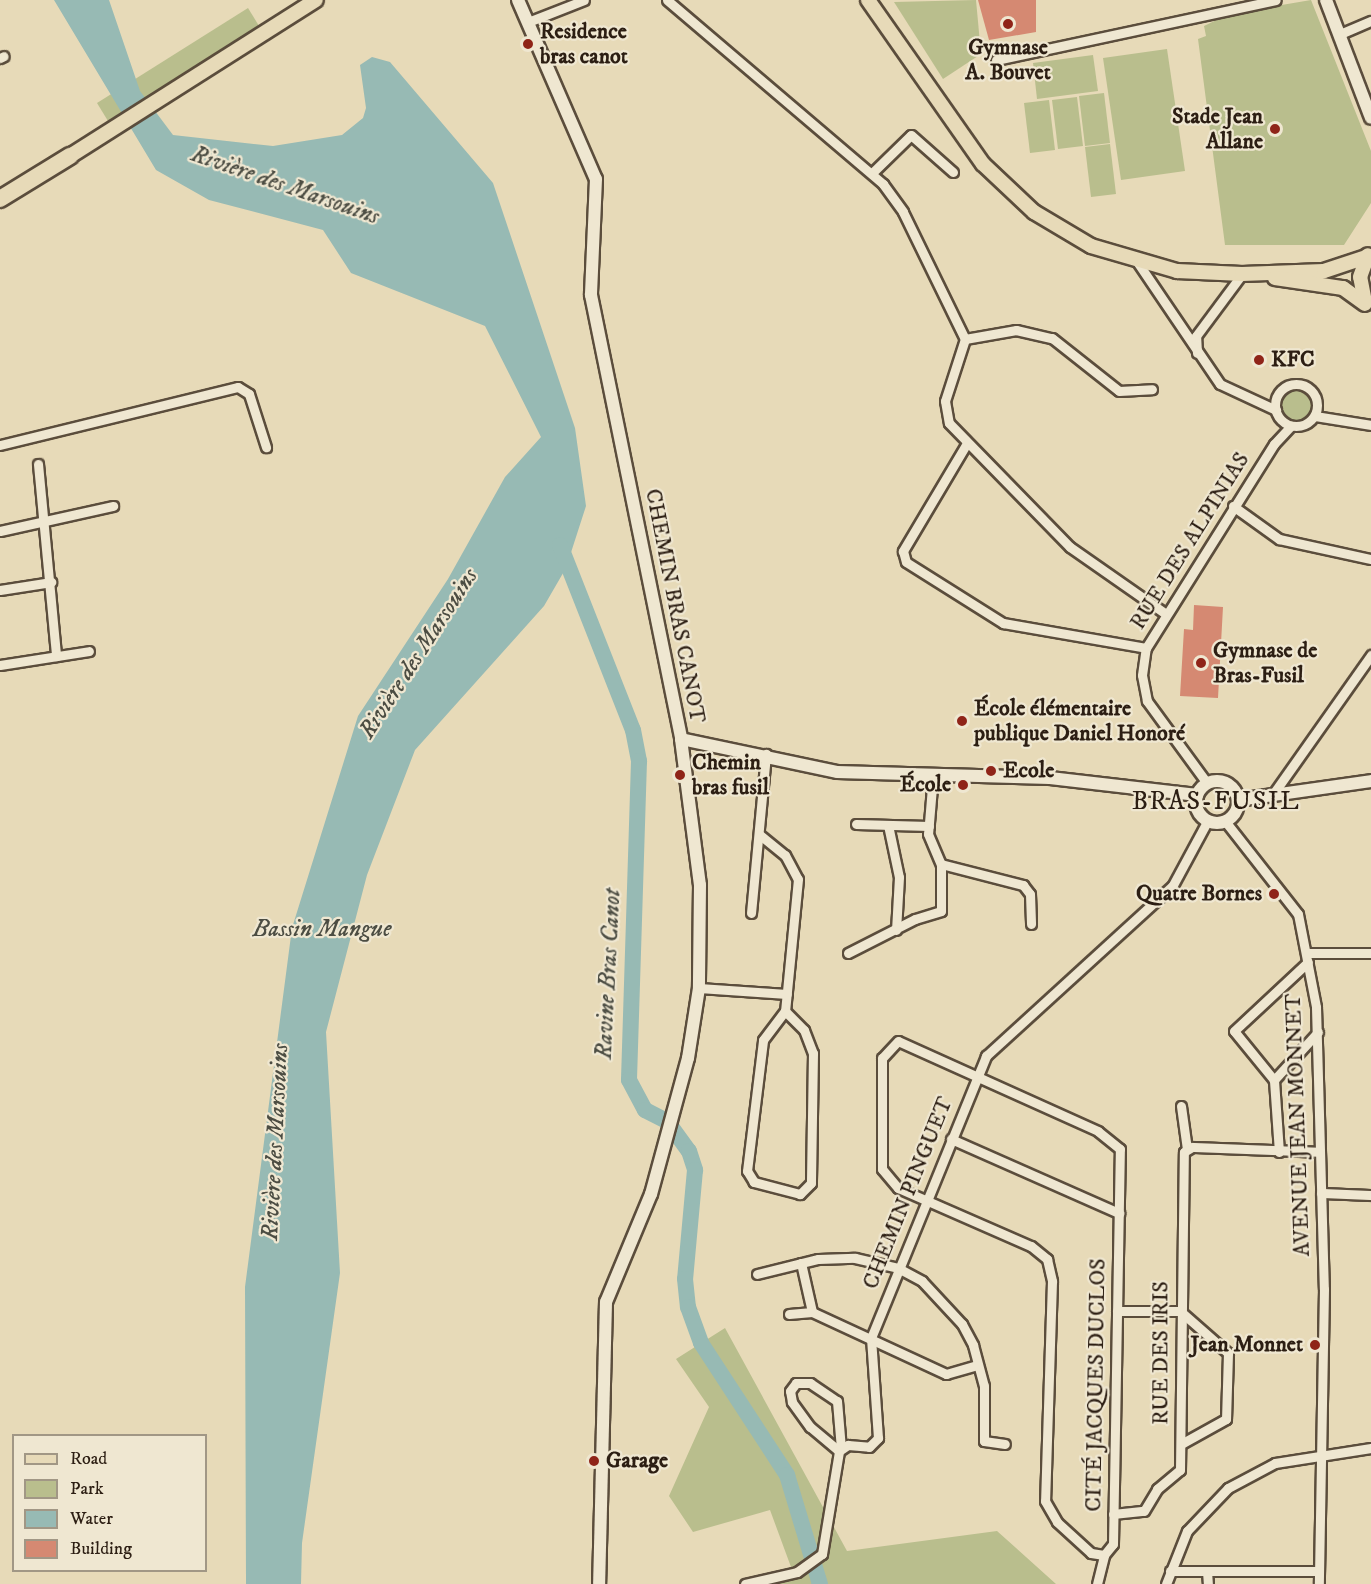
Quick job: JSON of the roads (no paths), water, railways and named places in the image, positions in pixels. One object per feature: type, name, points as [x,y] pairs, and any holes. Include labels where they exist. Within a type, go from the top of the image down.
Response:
[{"type":"highway","points":[[0,187],[70,156]]},
{"type":"highway","points":[[0,198],[70,156]]},
{"type":"main road","points":[[70,156],[316,0]]},
{"type":"main road","points":[[868,0],[952,123],[983,164],[1034,212],[1091,246],[1138,263],[1259,275],[1343,288],[1368,308]]},
{"type":"main road","points":[[1259,275],[1342,268],[1369,254]]},
{"type":"main road","points":[[1368,308],[1360,284],[1369,254]]},
{"type":"street","name":"CHEMIN BRAS CANOT","points":[[518,0],[596,179],[591,295],[681,739],[700,885],[699,988],[676,1105],[667,1141],[606,1302],[598,1584]]},
{"type":"street","points":[[528,22],[584,0]]},
{"type":"street","points":[[668,0],[872,172],[903,212],[965,339],[944,409],[967,443],[1070,547],[1166,614]]},
{"type":"street","points":[[996,60],[1276,0]]},
{"type":"street","points":[[1326,0],[1371,118]]},
{"type":"street","points":[[1340,34],[1371,21]]},
{"type":"street","points":[[872,172],[911,135],[953,172]]},
{"type":"street","points":[[1138,263],[1198,356],[1220,384],[1278,414],[1291,426],[1316,411]]},
{"type":"street","points":[[1198,356],[1196,336],[1242,274]]},
{"type":"street","points":[[965,339],[1016,330],[1052,338],[1119,391],[1152,389]]},
{"type":"street","points":[[1255,403],[1277,397],[1292,385],[1304,386],[1316,411],[1329,417],[1371,425]]},
{"type":"street","points":[[0,444],[238,387],[249,394],[266,447]]},
{"type":"street","points":[[1277,397],[1278,414]]},
{"type":"street","name":"RUE DES ALPINIAS","points":[[1274,444],[1278,414]]},
{"type":"street","name":"RUE DES ALPINIAS","points":[[1207,783],[1147,701],[1142,675],[1146,648],[1233,506],[1274,444],[1291,426]]},
{"type":"street","points":[[967,443],[903,551],[906,562],[1003,623],[1146,648]]},
{"type":"street","points":[[38,464],[51,582],[56,656]]},
{"type":"street","points":[[0,531],[112,506]]},
{"type":"street","points":[[1233,506],[1279,539],[1371,558]]},
{"type":"street","points":[[0,590],[51,582]]},
{"type":"street","points":[[0,665],[89,651]]},
{"type":"street","points":[[1271,797],[1371,655]]},
{"type":"street","points":[[681,739],[766,753],[837,772],[1062,779],[1197,795]]},
{"type":"street","points":[[751,913],[766,753]]},
{"type":"street","points":[[848,953],[941,911],[941,864],[931,847],[929,826],[933,775]]},
{"type":"street","points":[[1238,800],[1371,781]]},
{"type":"street","points":[[1226,782],[1238,800],[1225,821],[1208,820],[1198,811],[1197,795],[1207,783],[1226,782]]},
{"type":"street","name":"CHEMIN PINGUET","points":[[840,1450],[869,1447],[878,1438],[871,1338],[977,1076],[998,1040],[1173,885],[1208,820]]},
{"type":"street","name":"AVENUE JEAN MONNET","points":[[1225,821],[1298,914],[1308,958],[1318,1032],[1322,1193],[1320,1584]]},
{"type":"street","points":[[856,824],[929,826]]},
{"type":"street","points":[[888,825],[899,877],[896,930]]},
{"type":"street","points":[[760,835],[785,855],[798,879],[785,1011],[763,1040],[747,1171],[754,1182],[800,1194],[811,1183],[813,1053],[804,1030],[785,1011]]},
{"type":"street","points":[[941,864],[1023,885],[1030,894],[1031,924]]},
{"type":"street","points":[[1279,1152],[1274,1080],[1234,1031],[1308,958],[1371,953]]},
{"type":"street","points":[[699,988],[787,993]]},
{"type":"street","points":[[1274,1080],[1318,1032]]},
{"type":"street","name":"CITÉ JACQUES DUCLOS","points":[[1097,1584],[1104,1555],[1113,1544],[1121,1159],[1114,1141],[906,1041],[891,1045],[882,1058],[882,1169],[891,1182],[925,1201],[1030,1246],[1047,1259],[1052,1281],[1044,1501],[1057,1522],[1091,1553],[1104,1555]]},
{"type":"street","name":"RUE DES IRIS","points":[[1113,1514],[1148,1508],[1157,1489],[1179,1474],[1181,1444],[1180,1164],[1187,1149],[1181,1106]]},
{"type":"street","points":[[951,1139],[1119,1213]]},
{"type":"street","points":[[1187,1149],[1320,1152]]},
{"type":"street","points":[[1322,1193],[1371,1195]]},
{"type":"street","points":[[757,1275],[801,1263],[855,1258],[898,1268],[928,1287],[956,1317],[978,1365],[984,1441],[1005,1444]]},
{"type":"street","points":[[801,1263],[812,1312]]},
{"type":"street","points":[[1117,1311],[1180,1311],[1224,1348],[1228,1359],[1226,1419],[1181,1444]]},
{"type":"street","points":[[789,1314],[812,1312],[950,1375],[978,1365]]},
{"type":"street","points":[[745,1584],[797,1572],[822,1554],[840,1450],[837,1401],[810,1383],[796,1383],[792,1402],[810,1427],[840,1450]]},
{"type":"street","points":[[1166,1584],[1187,1531],[1228,1488],[1275,1463],[1319,1454],[1371,1448]]},
{"type":"street","points":[[1170,1570],[1319,1571]]},
{"type":"street","points":[[1207,1571],[1208,1584]]},
{"type":"water","points":[[54,0],[109,0],[140,91],[173,135],[273,146],[342,135],[363,118],[366,108],[360,65],[372,57],[390,62],[493,183],[575,428],[586,506],[566,568],[544,606],[415,750],[367,875],[326,1032],[340,1273],[302,1543],[301,1584],[246,1584],[245,1287],[292,928],[358,716],[448,579],[505,477],[541,437],[485,326],[351,273],[323,230],[209,200],[156,170]]},
{"type":"waterway","name":"Ravine Bras Canot","points":[[560,545],[633,730],[639,761],[629,1080],[645,1110],[667,1121],[689,1151],[695,1170],[685,1279],[688,1307],[701,1343],[787,1475],[820,1584]]},
{"type":"waterway","name":"Ravine Bras Canot","points":[[812,1584],[818,1578]]},
{"type":"place","name":"Gymnase A. Bouvet","points":[[1008,24]]},
{"type":"place","name":"Residence bras canot","points":[[528,44]]},
{"type":"place","name":"Stade Jean Allane","points":[[1275,129]]},
{"type":"place","name":"KFC","points":[[1259,360]]},
{"type":"place","name":"Gymnase de Bras-Fusil","points":[[1201,663]]},
{"type":"place","name":"École élémentaire publique Daniel Honoré","points":[[962,721]]},
{"type":"place","name":"Ecole","points":[[991,771]]},
{"type":"place","name":"Chemin bras fusil","points":[[680,775]]},
{"type":"place","name":"École","points":[[963,785]]},
{"type":"place","name":"Quatre Bornes","points":[[1274,894]]},
{"type":"place","name":"Jean Monnet","points":[[1315,1345]]},
{"type":"place","name":"Garage","points":[[594,1461]]},
{"type":"district","name":"BRAS-FUSIL","points":[[1216,802]]},
{"type":"water label","name":"Rivière des Marsouins","points":[[285,186]]},
{"type":"water label","name":"Rivière des Marsouins","points":[[419,654]]},
{"type":"water label","name":"Bassin Mangue","points":[[322,930]]},
{"type":"water label","name":"Rivière des Marsouins","points":[[276,1142]]}]
